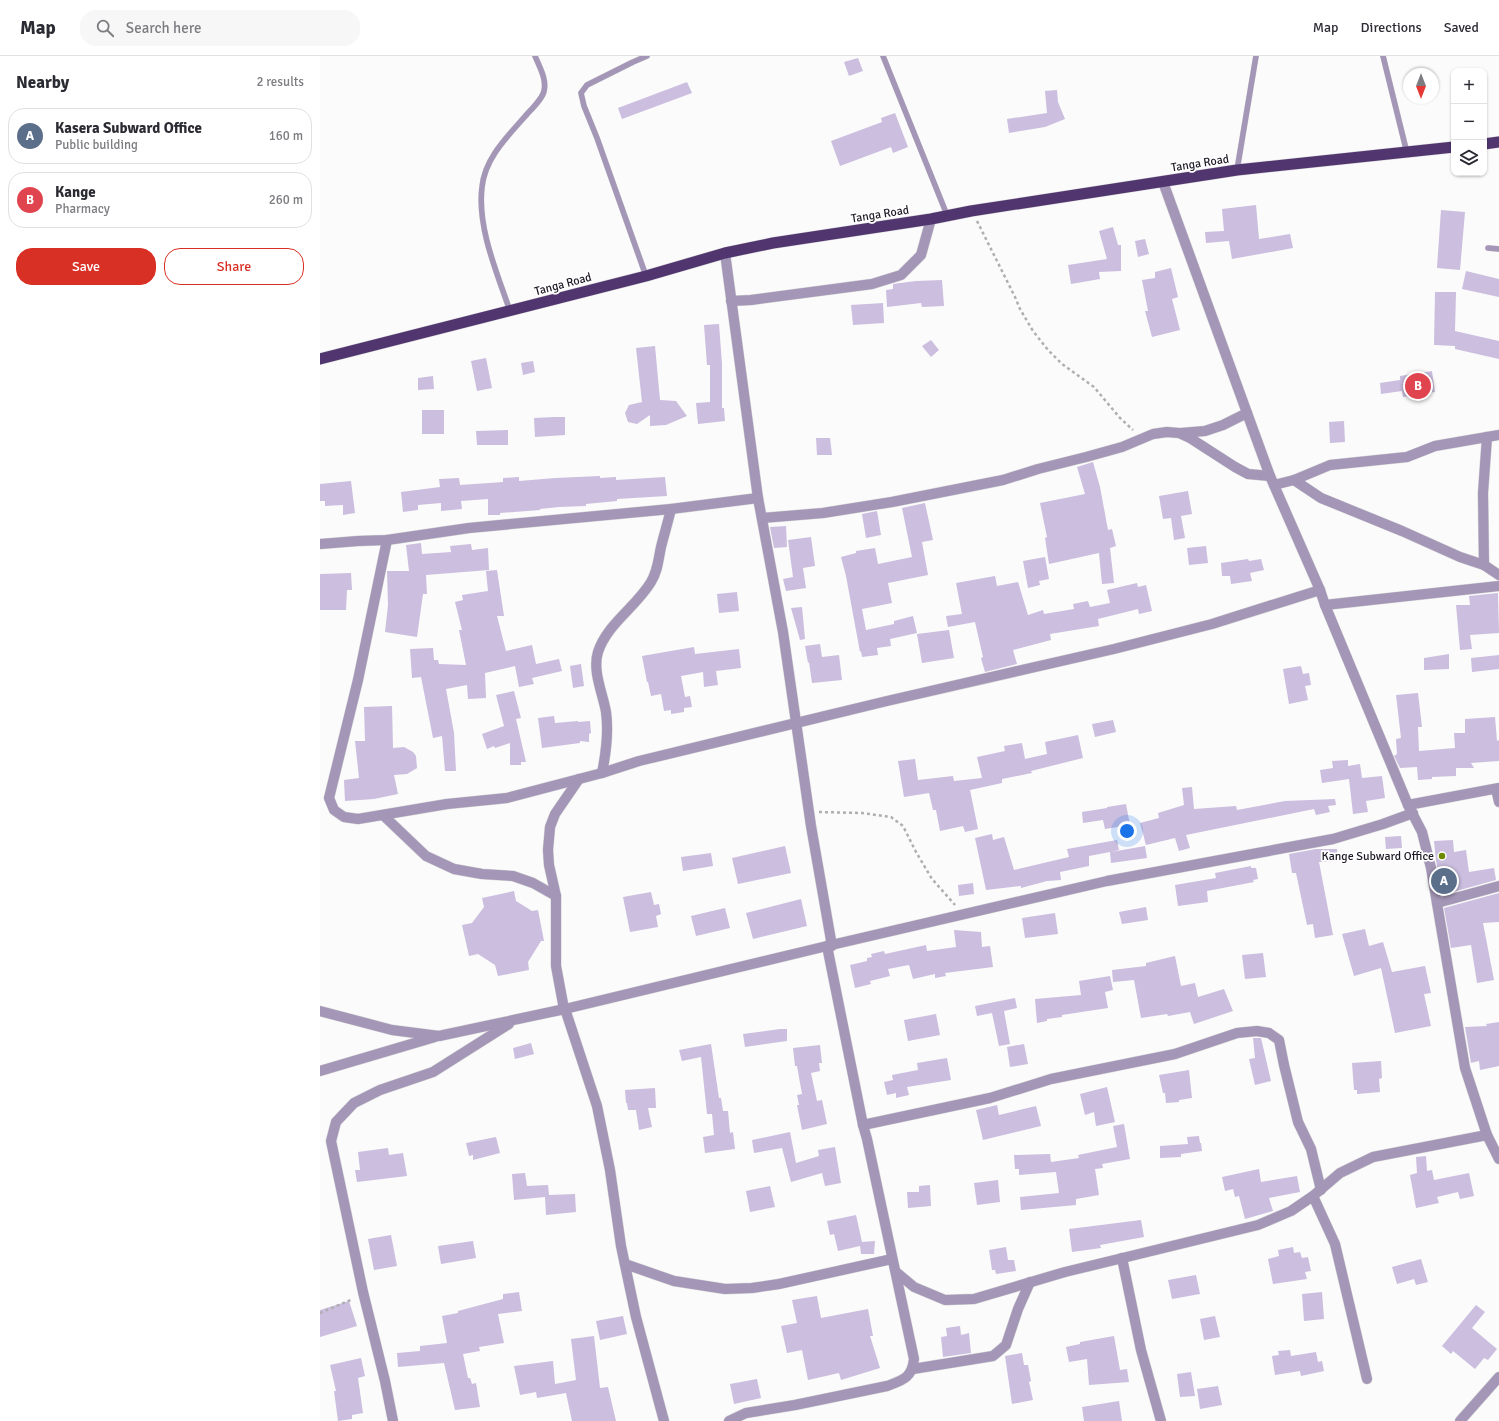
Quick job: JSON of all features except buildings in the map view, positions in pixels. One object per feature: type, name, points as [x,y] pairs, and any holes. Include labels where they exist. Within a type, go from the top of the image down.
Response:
[{"type":"highway","points":[[1487,144],[1499,142]]},
{"type":"highway","name":"Tanga Road","points":[[320,359],[646,276],[725,253],[773,243],[1236,170],[1451,147]]},
{"type":"street","points":[[1163,182],[1272,481],[1320,590],[1325,605],[1422,832],[1431,868],[1465,1068],[1487,1135],[1499,1159]]},
{"type":"street","points":[[732,301],[751,300],[872,284],[901,275],[921,255],[931,219]]},
{"type":"street","points":[[725,253],[758,498],[797,723],[830,946],[863,1125],[914,1359],[913,1369],[908,1376],[887,1386],[795,1406],[746,1413],[729,1421]]},
{"type":"street","points":[[762,518],[823,513],[892,502],[1003,480],[1038,469],[1086,458],[1122,447],[1153,434],[1205,431],[1223,425],[1248,413]]},
{"type":"street","points":[[1179,433],[1190,438],[1235,468],[1248,474],[1272,481],[1294,480],[1330,465],[1407,457],[1435,446],[1499,435]]},
{"type":"street","points":[[1484,565],[1483,493],[1487,436]]},
{"type":"street","points":[[1294,480],[1321,498],[1402,531],[1460,557],[1484,565],[1499,575]]},
{"type":"street","points":[[320,544],[387,540],[469,528],[671,509],[758,498]]},
{"type":"street","points":[[602,773],[608,733],[606,712],[597,670],[598,654],[604,637],[639,599],[658,569],[661,549],[671,509]]},
{"type":"street","points":[[387,540],[358,680],[324,797],[334,810],[344,817],[358,820],[447,804],[507,798],[579,780],[639,761],[933,690],[1114,649],[1212,624],[1320,590]]},
{"type":"street","points":[[1325,605],[1499,586]]},
{"type":"street","points":[[579,780],[555,814],[550,828],[548,850],[549,865],[556,896],[556,966],[564,1009],[597,1106],[610,1170],[621,1246],[636,1316],[664,1421]]},
{"type":"street","points":[[320,1071],[439,1036],[564,1009],[1107,881],[1333,839],[1383,824],[1411,809],[1497,788],[1499,802]]},
{"type":"street","points":[[384,816],[426,856],[454,869],[482,874],[512,876],[533,883],[556,896]]},
{"type":"street","points":[[1436,903],[1499,886]]},
{"type":"street","points":[[320,1011],[392,1030],[439,1036]]},
{"type":"street","points":[[393,1421],[385,1381],[363,1292],[331,1141],[336,1122],[354,1103],[380,1090],[433,1072],[515,1020]]},
{"type":"street","points":[[863,1125],[990,1098],[1052,1079],[1174,1054],[1237,1033],[1257,1031],[1269,1032],[1279,1040],[1298,1122],[1311,1149],[1317,1193],[1335,1244],[1366,1379]]},
{"type":"street","points":[[896,1272],[914,1287],[945,1300],[974,1299],[1030,1282],[1122,1258],[1258,1225],[1291,1211],[1317,1193],[1340,1173],[1373,1157],[1487,1135]]},
{"type":"street","points":[[1122,1258],[1141,1350],[1161,1421]]},
{"type":"street","points":[[625,1264],[674,1281],[732,1289],[779,1284],[892,1259]]},
{"type":"street","points":[[913,1369],[994,1356],[1006,1345],[1018,1309],[1030,1282]]},
{"type":"street","points":[[1460,1421],[1499,1377]]},
{"type":"lane","points":[[510,311],[492,258],[482,217],[482,186],[487,164],[544,91],[543,75],[535,56]]},
{"type":"lane","points":[[646,276],[597,138],[584,106],[581,92],[587,85],[640,57],[647,56]]},
{"type":"lane","points":[[883,56],[947,215]]},
{"type":"lane","points":[[1236,170],[1256,56]]},
{"type":"lane","points":[[1383,56],[1407,153]]},
{"type":"lane","points":[[1488,248],[1499,249]]},
{"type":"path","points":[[971,211],[985,235],[1020,309],[1033,331],[1048,350],[1062,364],[1094,387],[1120,418],[1142,438]]},
{"type":"path","points":[[809,811],[862,813],[891,817],[903,826],[932,879],[963,915]]},
{"type":"path","points":[[320,1313],[349,1301],[363,1292]]},
{"type":"place","name":"Kange","points":[[1418,386]]},
{"type":"place","name":"Kange Subward Office","points":[[1442,856]]},
{"type":"place","name":"Kasera Subward Office","points":[[1444,881]]}]
